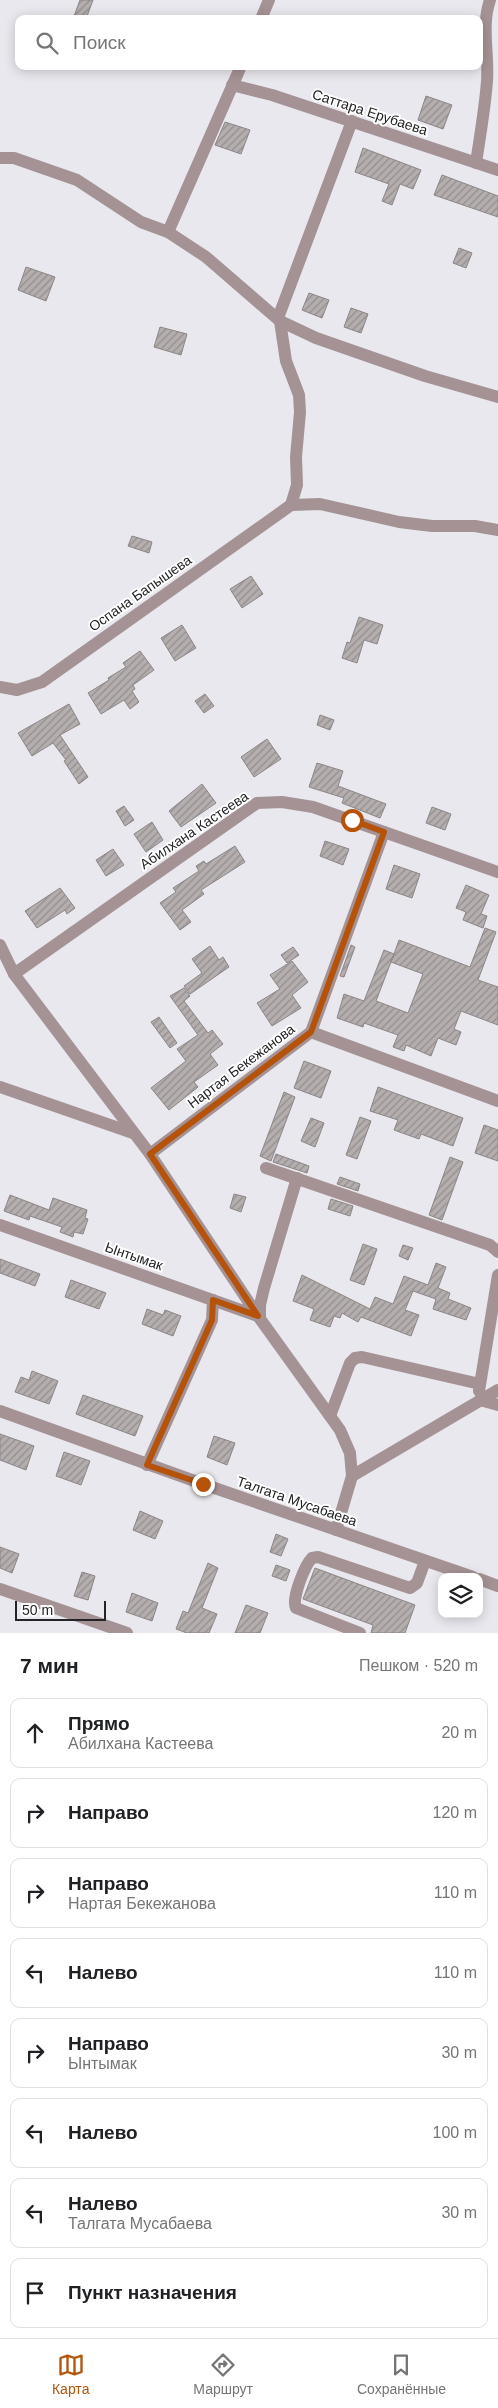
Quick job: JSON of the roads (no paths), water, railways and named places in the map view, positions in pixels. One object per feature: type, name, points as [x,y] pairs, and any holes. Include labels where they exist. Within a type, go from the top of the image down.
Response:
[{"type":"street","points":[[263,15],[269,0]]},
{"type":"street","points":[[476,163],[487,81],[488,44],[485,22],[490,0]]},
{"type":"street","points":[[168,232],[238,70]]},
{"type":"street","name":"Саттара Ерубаева","points":[[232,85],[272,95],[498,170]]},
{"type":"street","points":[[352,121],[279,320],[286,362],[299,395],[300,412],[296,457],[297,485],[291,505],[320,504],[399,522],[432,526],[475,526],[498,530]]},
{"type":"street","points":[[0,158],[14,158],[77,180],[141,222],[168,232],[206,257],[279,320],[316,338],[425,376],[498,397]]},
{"type":"street","name":"Оспана Бапышева","points":[[0,687],[17,690],[42,682],[291,505]]},
{"type":"street","name":"Абилхана Кастеева","points":[[14,974],[257,803],[282,802],[313,806],[498,872]]},
{"type":"street","points":[[311,1032],[384,832]]},
{"type":"street","points":[[0,945],[14,974],[150,1154],[259,1317],[340,1430],[350,1453],[352,1476],[336,1530]]},
{"type":"street","name":"Нартая Бекежанова","points":[[150,1154],[311,1032],[498,1101]]},
{"type":"street","points":[[0,1087],[133,1133]]},
{"type":"street","points":[[266,1168],[490,1245],[498,1252]]},
{"type":"street","points":[[259,1317],[262,1297],[297,1178]]},
{"type":"street","name":"Ынтымак","points":[[0,1225],[259,1317]]},
{"type":"street","points":[[479,1401],[480,1384],[498,1275]]},
{"type":"street","points":[[147,1465],[212,1320],[213,1300]]},
{"type":"street","points":[[330,1416],[350,1363],[355,1358],[362,1357],[480,1384]]},
{"type":"street","points":[[352,1476],[498,1390]]},
{"type":"street","points":[[479,1401],[498,1405]]},
{"type":"street","name":"Талгата Мусабаева","points":[[0,1411],[147,1465],[461,1573]]},
{"type":"street","points":[[360,1633],[296,1608],[294,1599],[307,1562],[312,1558],[318,1557],[410,1588],[418,1582],[425,1561]]},
{"type":"street","points":[[483,1580],[498,1586]]},
{"type":"street","points":[[0,1589],[104,1629],[127,1633]]}]
